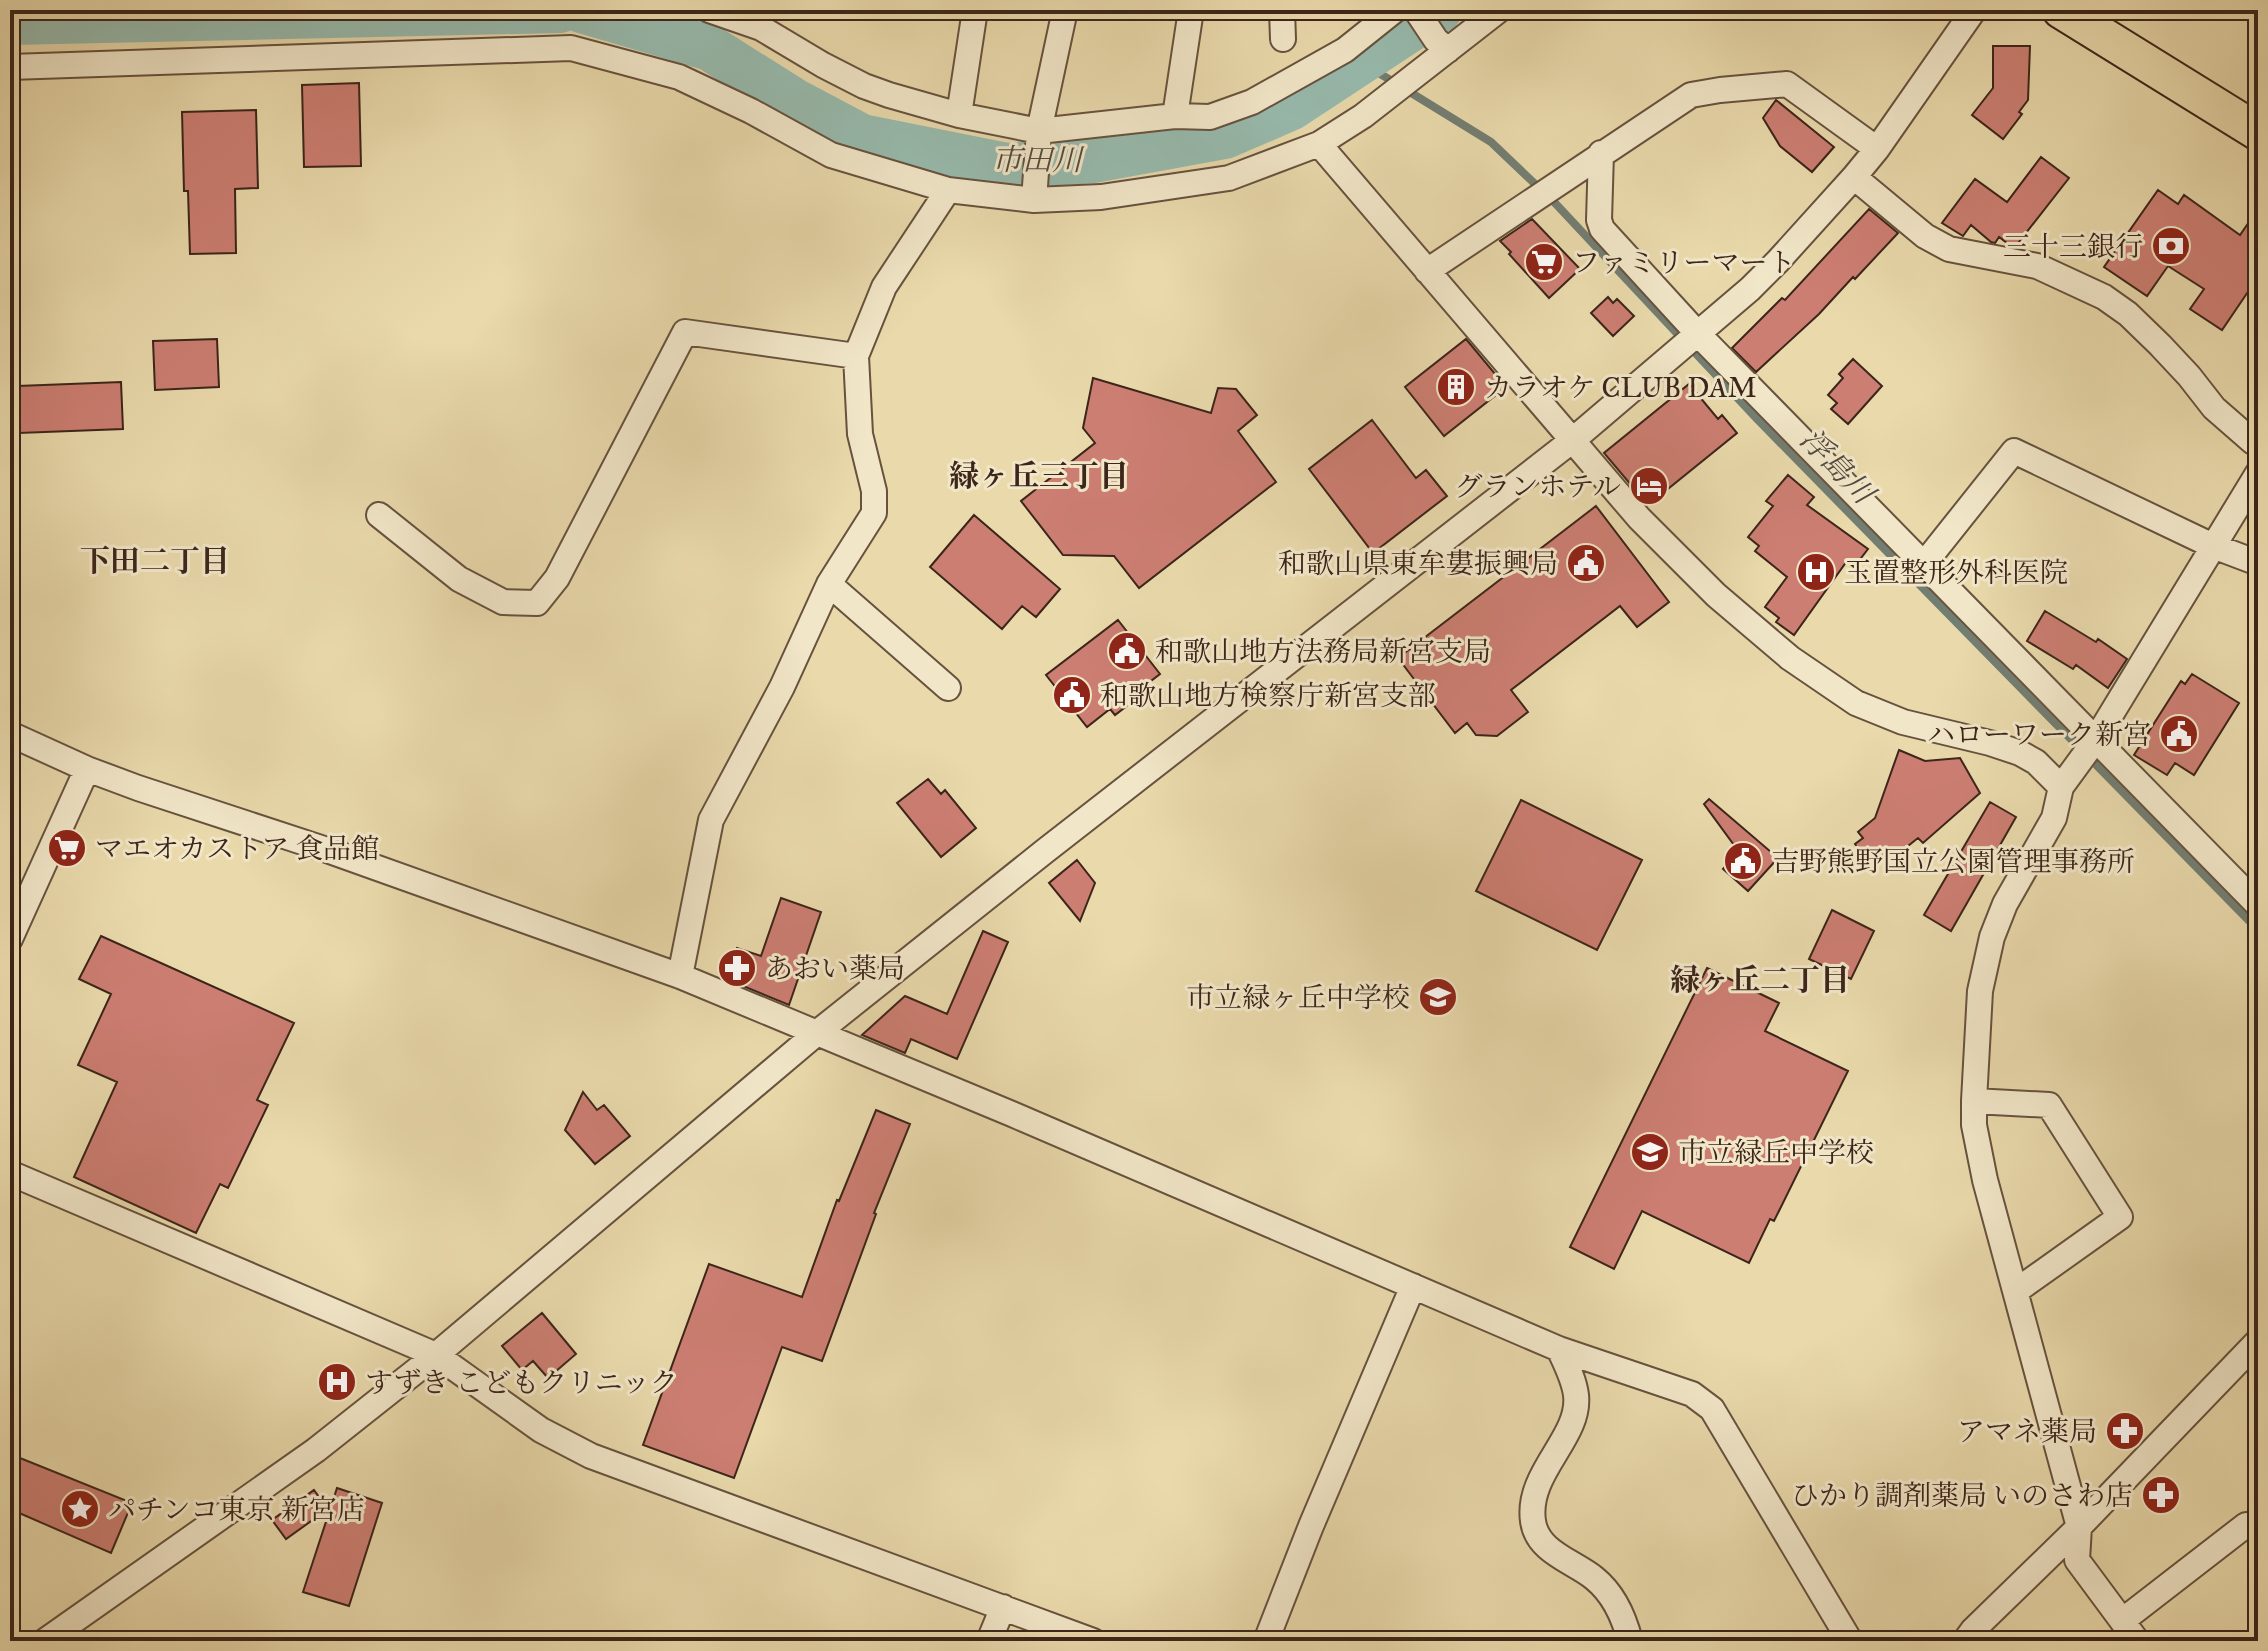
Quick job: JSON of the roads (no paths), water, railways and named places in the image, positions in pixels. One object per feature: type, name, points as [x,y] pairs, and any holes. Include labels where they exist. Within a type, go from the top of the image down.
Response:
[{"type":"highway","points":[[2061,10],[2258,132]]},
{"type":"street","points":[[709,10],[761,28],[864,86],[959,115],[1039,131],[1175,116],[1210,117],[1252,102],[1345,50],[1395,10]]},
{"type":"street","points":[[959,115],[975,10]]},
{"type":"street","points":[[1034,200],[1039,131],[1065,10]]},
{"type":"street","points":[[1175,116],[1191,10]]},
{"type":"street","points":[[1282,10],[1283,39]]},
{"type":"street","points":[[1416,10],[1442,45]]},
{"type":"street","points":[[10,67],[571,48],[679,77],[751,111],[831,155],[948,190],[1034,200],[1101,197],[1229,178],[1319,144],[1363,116],[1442,45],[1499,10]]},
{"type":"street","points":[[45,1641],[316,1450],[436,1355],[818,1032],[1574,439],[1750,289],[1778,261],[1877,149],[1974,10]]},
{"type":"street","points":[[1427,271],[1691,95],[1787,84],[1877,149]]},
{"type":"street","points":[[1319,144],[1639,518],[1716,595],[1790,658],[1856,703],[1886,716],[2020,753],[2036,762],[2061,787]]},
{"type":"street","points":[[1601,153],[1599,220],[1602,229],[1698,334],[2258,905]]},
{"type":"street","points":[[1854,177],[1925,236],[1949,249],[2037,266],[2104,297],[2128,314],[2160,345],[2221,415],[2258,443]]},
{"type":"street","points":[[680,976],[711,820],[782,687],[829,584],[874,513],[874,491],[860,434],[856,356],[884,287],[948,190]]},
{"type":"street","points":[[379,515],[459,579],[503,602],[537,603],[557,578],[685,332],[856,356]]},
{"type":"street","points":[[1924,564],[2014,451],[2213,546],[2258,563]]},
{"type":"street","points":[[2137,1641],[2077,1560],[2079,1527],[1985,1180],[1974,1125],[1980,991],[1992,937],[2005,904],[2054,818],[2061,787],[2096,739],[2258,473]]},
{"type":"street","points":[[829,584],[948,688]]},
{"type":"street","points":[[10,734],[138,788],[327,850],[680,976],[1559,1349],[1692,1394],[1712,1409],[1850,1641]]},
{"type":"street","points":[[10,939],[87,769]]},
{"type":"street","points":[[1974,1101],[2049,1105],[2120,1217],[2016,1291]]},
{"type":"street","points":[[10,1173],[436,1355],[541,1430],[591,1456],[1003,1607],[1063,1636],[1093,1641]]},
{"type":"street","points":[[1266,1641],[1311,1526],[1413,1286]]},
{"type":"street","points":[[1965,1641],[2258,1341]]},
{"type":"street","points":[[1559,1349],[1571,1376],[1576,1410],[1536,1486],[1533,1524],[1539,1539],[1594,1578],[1613,1598],[1630,1641]]},
{"type":"street","points":[[2122,1621],[2246,1525]]},
{"type":"street","points":[[989,1641],[1003,1607]]},
{"type":"waterway","name":"市田川","points":[[10,22],[560,10]]},
{"type":"waterway","name":"市田川","points":[[581,10],[710,48],[794,101],[862,137],[1007,166],[1094,160],[1225,136],[1290,108],[1439,10]]},
{"type":"waterway","name":"浮島川","points":[[1361,62],[1491,142],[1555,203],[1758,420],[2258,930]]},
{"type":"place","name":"三十三銀行","points":[[2171,246]]},
{"type":"place","name":"ファミリーマート","points":[[1544,262]]},
{"type":"place","name":"カラオケ CLUB DAM","points":[[1456,387]]},
{"type":"place","name":"グランホテル","points":[[1649,486]]},
{"type":"place","name":"和歌山県東牟婁振興局","points":[[1586,563]]},
{"type":"place","name":"玉置整形外科医院","points":[[1816,572]]},
{"type":"place","name":"和歌山地方法務局新宮支局","points":[[1127,651]]},
{"type":"place","name":"和歌山地方検察庁新宮支部","points":[[1072,695]]},
{"type":"place","name":"ハローワーク新宮","points":[[2179,734]]},
{"type":"place","name":"マエオカストア 食品館","points":[[67,848]]},
{"type":"place","name":"吉野熊野国立公園管理事務所","points":[[1743,861]]},
{"type":"place","name":"あおい薬局","points":[[737,968]]},
{"type":"place","name":"市立緑ヶ丘中学校","points":[[1438,997]]},
{"type":"place","name":"市立緑丘中学校","points":[[1650,1152]]},
{"type":"place","name":"すずき こどもクリニック","points":[[337,1382]]},
{"type":"place","name":"アマネ薬局","points":[[2125,1431]]},
{"type":"place","name":"ひかり調剤薬局 いのさわ店","points":[[2161,1495]]},
{"type":"place","name":"パチンコ東京 新宮店","points":[[80,1509]]},
{"type":"district","name":"緑ヶ丘三丁目","points":[[1039,476]]},
{"type":"district","name":"下田二丁目","points":[[155,561]]},
{"type":"district","name":"緑ヶ丘二丁目","points":[[1760,980]]}]
